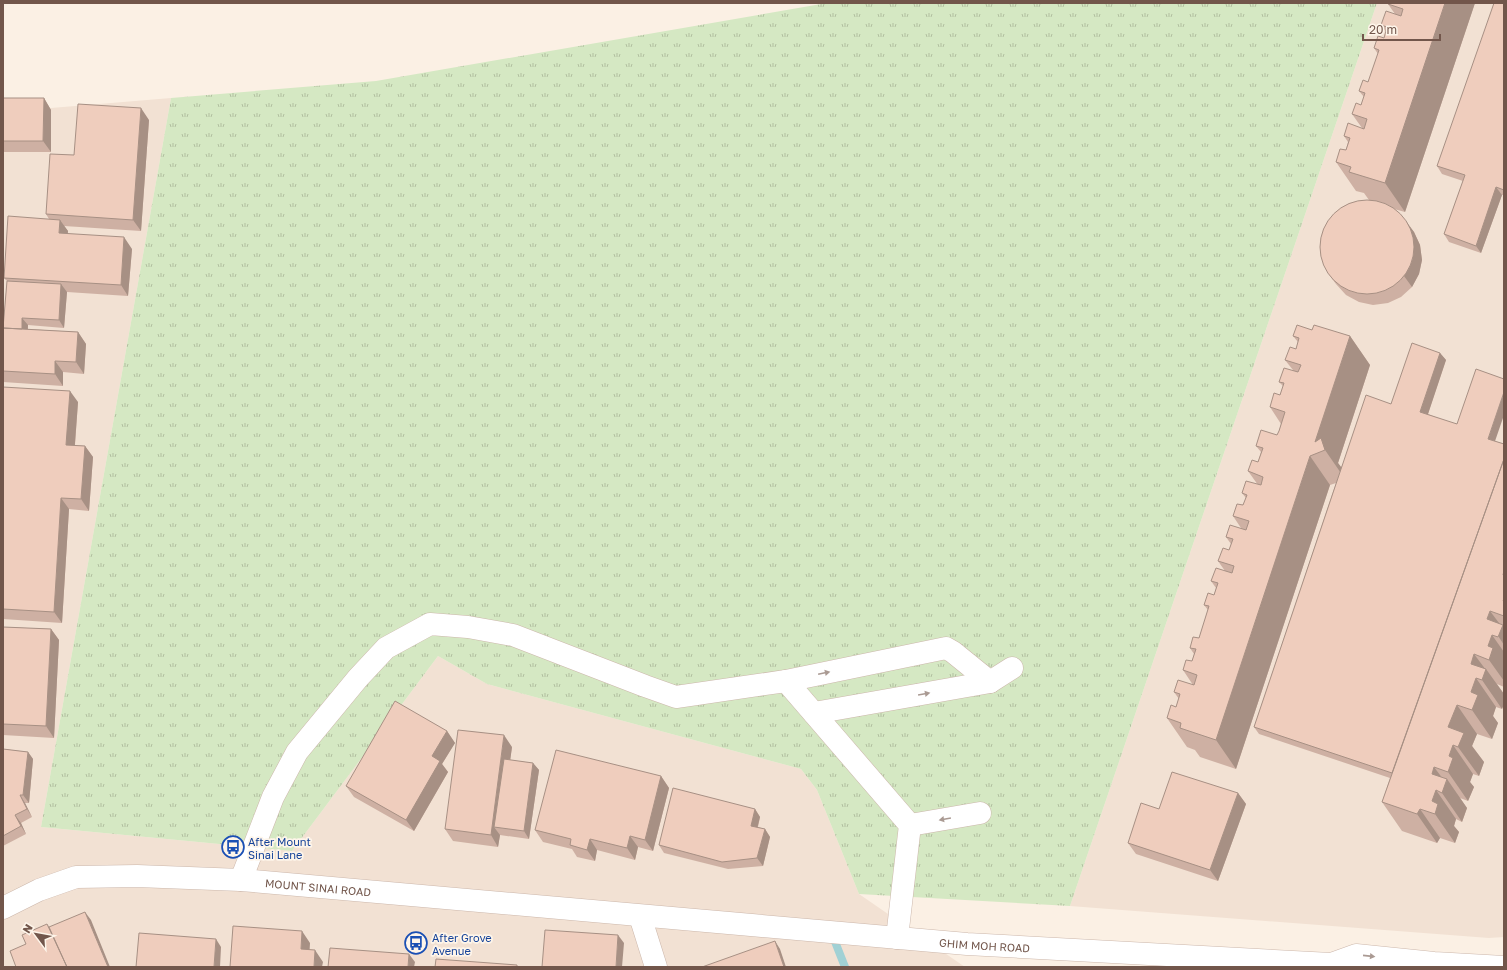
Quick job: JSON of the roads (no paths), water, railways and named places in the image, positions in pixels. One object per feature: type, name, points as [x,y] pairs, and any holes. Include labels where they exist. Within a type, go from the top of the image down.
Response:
[{"type":"street","points":[[241,880],[273,797],[296,752],[358,678],[386,648],[430,624],[468,627],[513,636],[676,697],[786,681],[946,648],[990,682]]},
{"type":"street","points":[[814,714],[990,682],[1012,668]]},
{"type":"street","points":[[786,681],[910,826],[897,938]]},
{"type":"street","points":[[910,826],[980,814]]},
{"type":"street","name":"MOUNT SINAI ROAD","points":[[3,908],[39,890],[76,876],[137,876],[241,880],[640,916]]},
{"type":"street","points":[[640,916],[656,967]]},
{"type":"street","name":"GHIM MOH ROAD","points":[[640,916],[820,930],[1118,960],[1334,965],[1356,955],[1441,964],[1504,967]]},
{"type":"waterway","points":[[832,934],[845,967]]},
{"type":"place","name":"After Mount Sinai Lane","points":[[233,847]]},
{"type":"place","name":"After Grove Avenue","points":[[416,943]]}]
